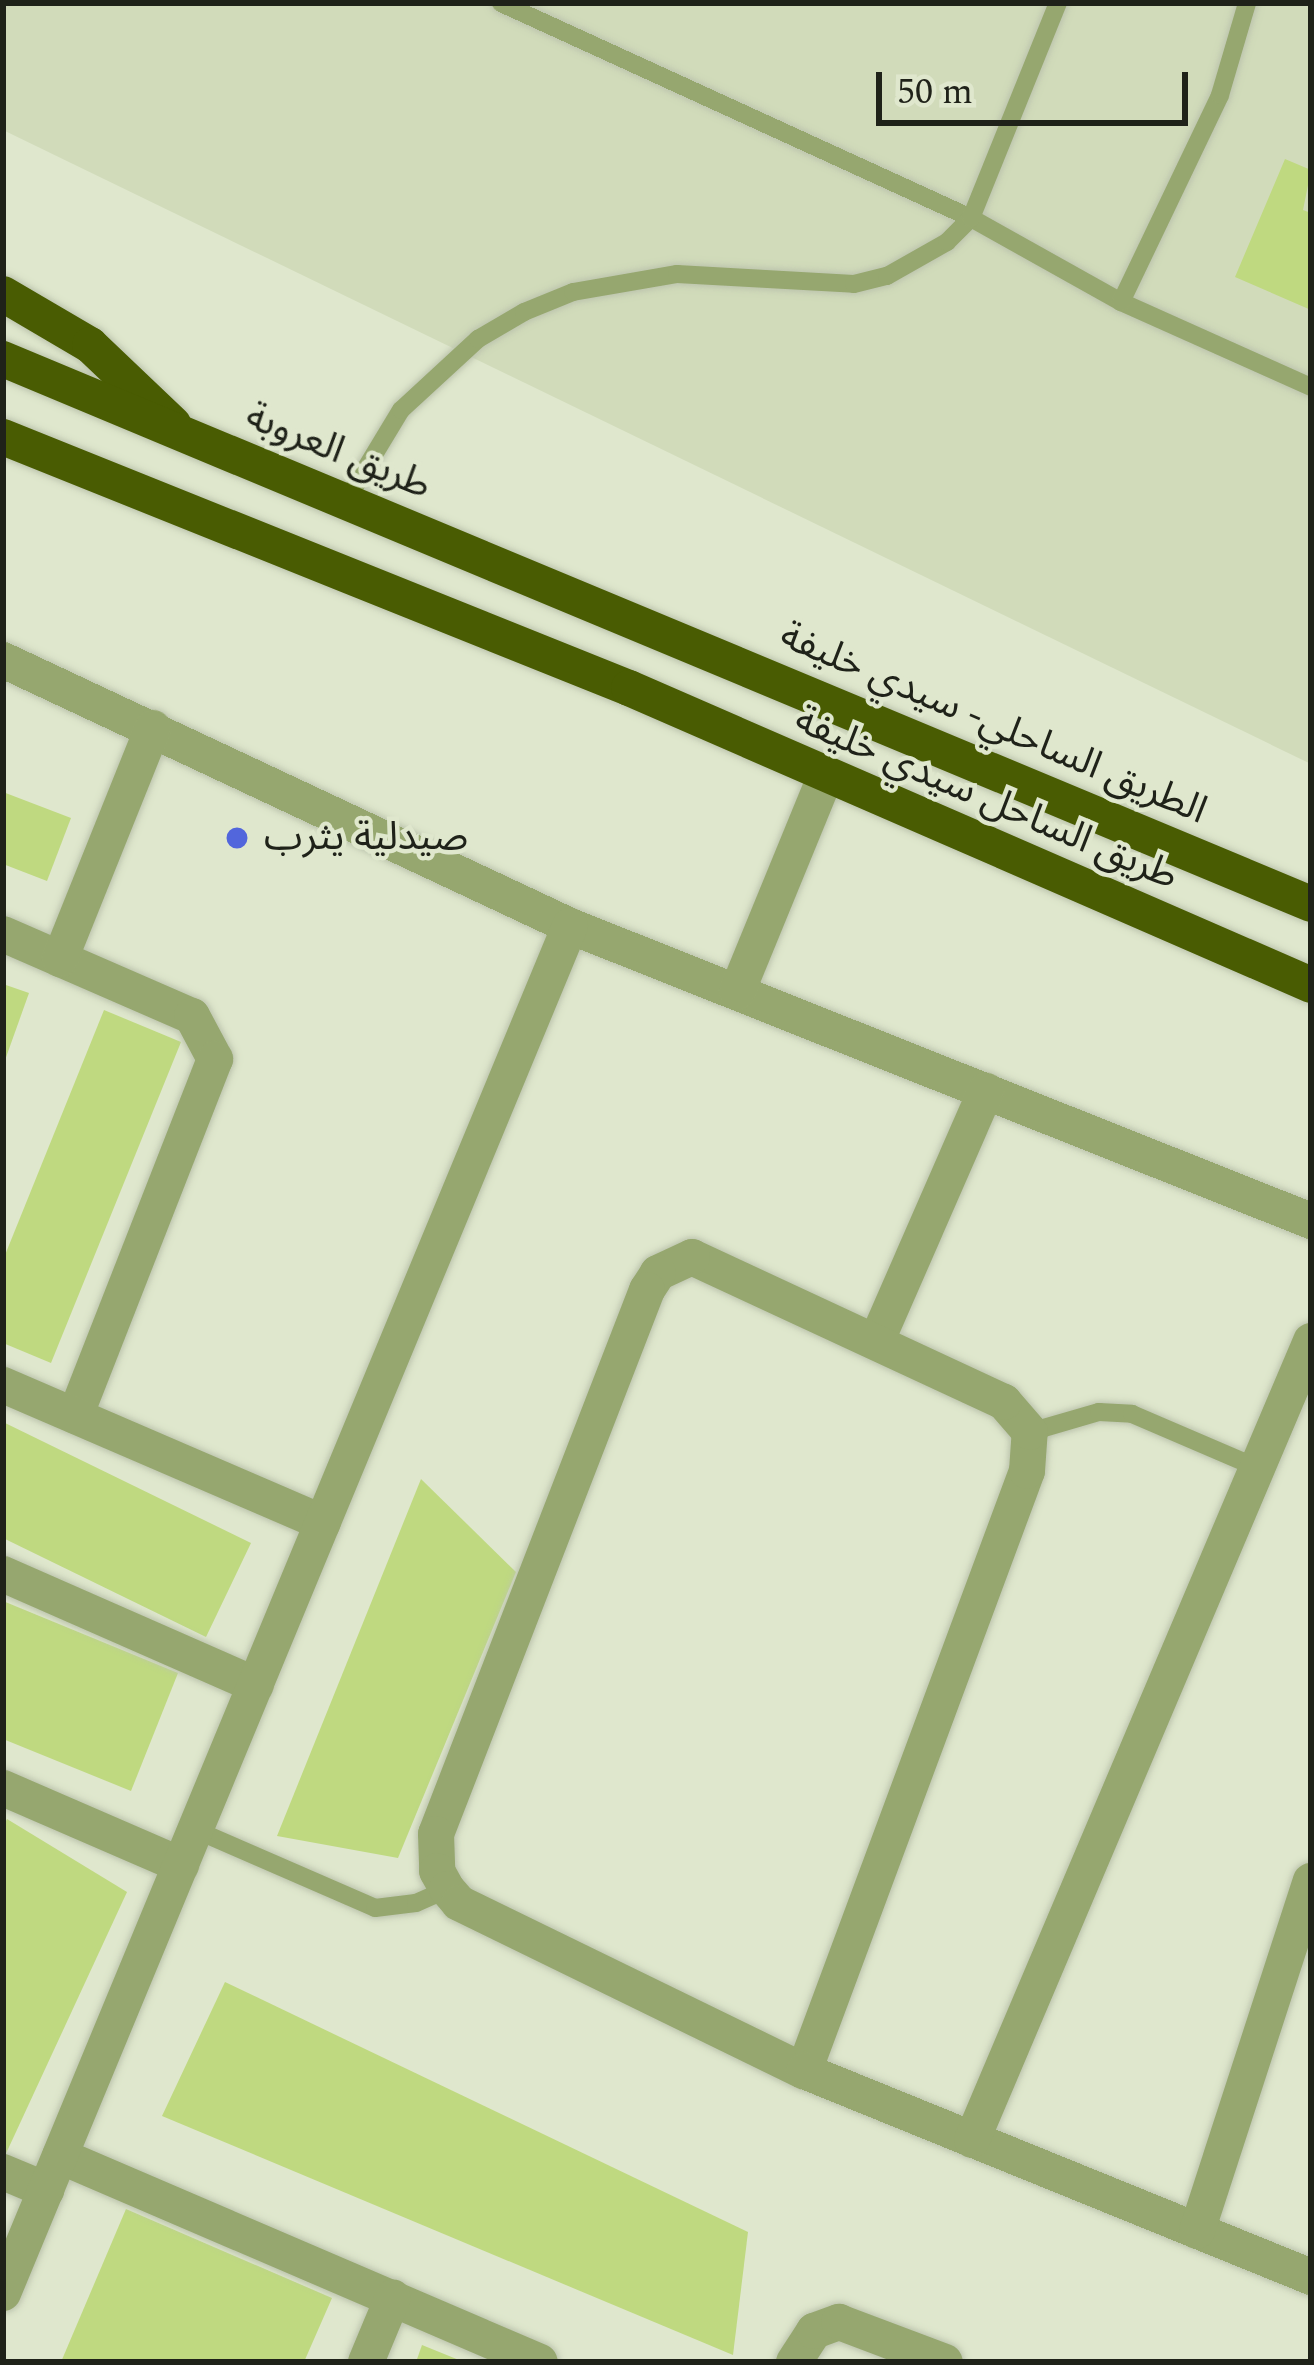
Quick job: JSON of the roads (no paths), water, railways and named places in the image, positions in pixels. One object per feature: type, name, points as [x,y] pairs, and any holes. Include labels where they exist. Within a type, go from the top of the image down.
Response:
[{"type":"highway","points":[[3,294],[90,345],[179,431]]},
{"type":"highway","name":"طريق العروبة","points":[[3,359],[641,622]]},
{"type":"highway","name":"طريق الساحل سيدي خليفة","points":[[3,437],[629,688],[1311,985]]},
{"type":"highway","name":"الطريق الساحلي- سيدي خليفة","points":[[641,622],[1311,904]]},
{"type":"street","points":[[3,660],[571,926],[1311,1221]]},
{"type":"street","points":[[59,958],[153,728]]},
{"type":"street","points":[[737,992],[825,777]]},
{"type":"street","points":[[3,2294],[571,926]]},
{"type":"street","points":[[3,934],[191,1016],[215,1058],[76,1416]]},
{"type":"street","points":[[877,1340],[986,1091]]},
{"type":"street","points":[[804,2072],[1027,1471],[1030,1432],[1004,1402],[716,1262],[692,1258],[658,1273],[436,1834],[437,1871],[447,1889],[460,1903],[804,2072],[1311,2277]]},
{"type":"street","points":[[972,2140],[1311,1341]]},
{"type":"street","points":[[3,1385],[323,1522]]},
{"type":"street","points":[[3,1574],[256,1685]]},
{"type":"street","points":[[3,1787],[181,1865]]},
{"type":"street","points":[[1197,2231],[1311,1881]]},
{"type":"street","points":[[60,2156],[540,2362]]},
{"type":"street","points":[[3,2172],[46,2190]]},
{"type":"street","points":[[366,2362],[393,2296]]},
{"type":"street","points":[[794,2362],[814,2331],[838,2322],[945,2362]]},
{"type":"lane","points":[[501,3],[971,218],[1121,302],[1311,387]]},
{"type":"lane","points":[[346,501],[401,410],[478,339],[524,312],[573,292],[677,274],[854,284],[918,262],[971,218],[1058,3]]},
{"type":"lane","points":[[1121,302],[1220,95],[1247,3]]},
{"type":"lane","points":[[1030,1432],[1099,1412],[1132,1414],[1258,1468]]},
{"type":"lane","points":[[196,1830],[375,1908],[416,1904],[447,1889]]},
{"type":"place","name":"صيدلية يثرب","points":[[237,838]]}]
